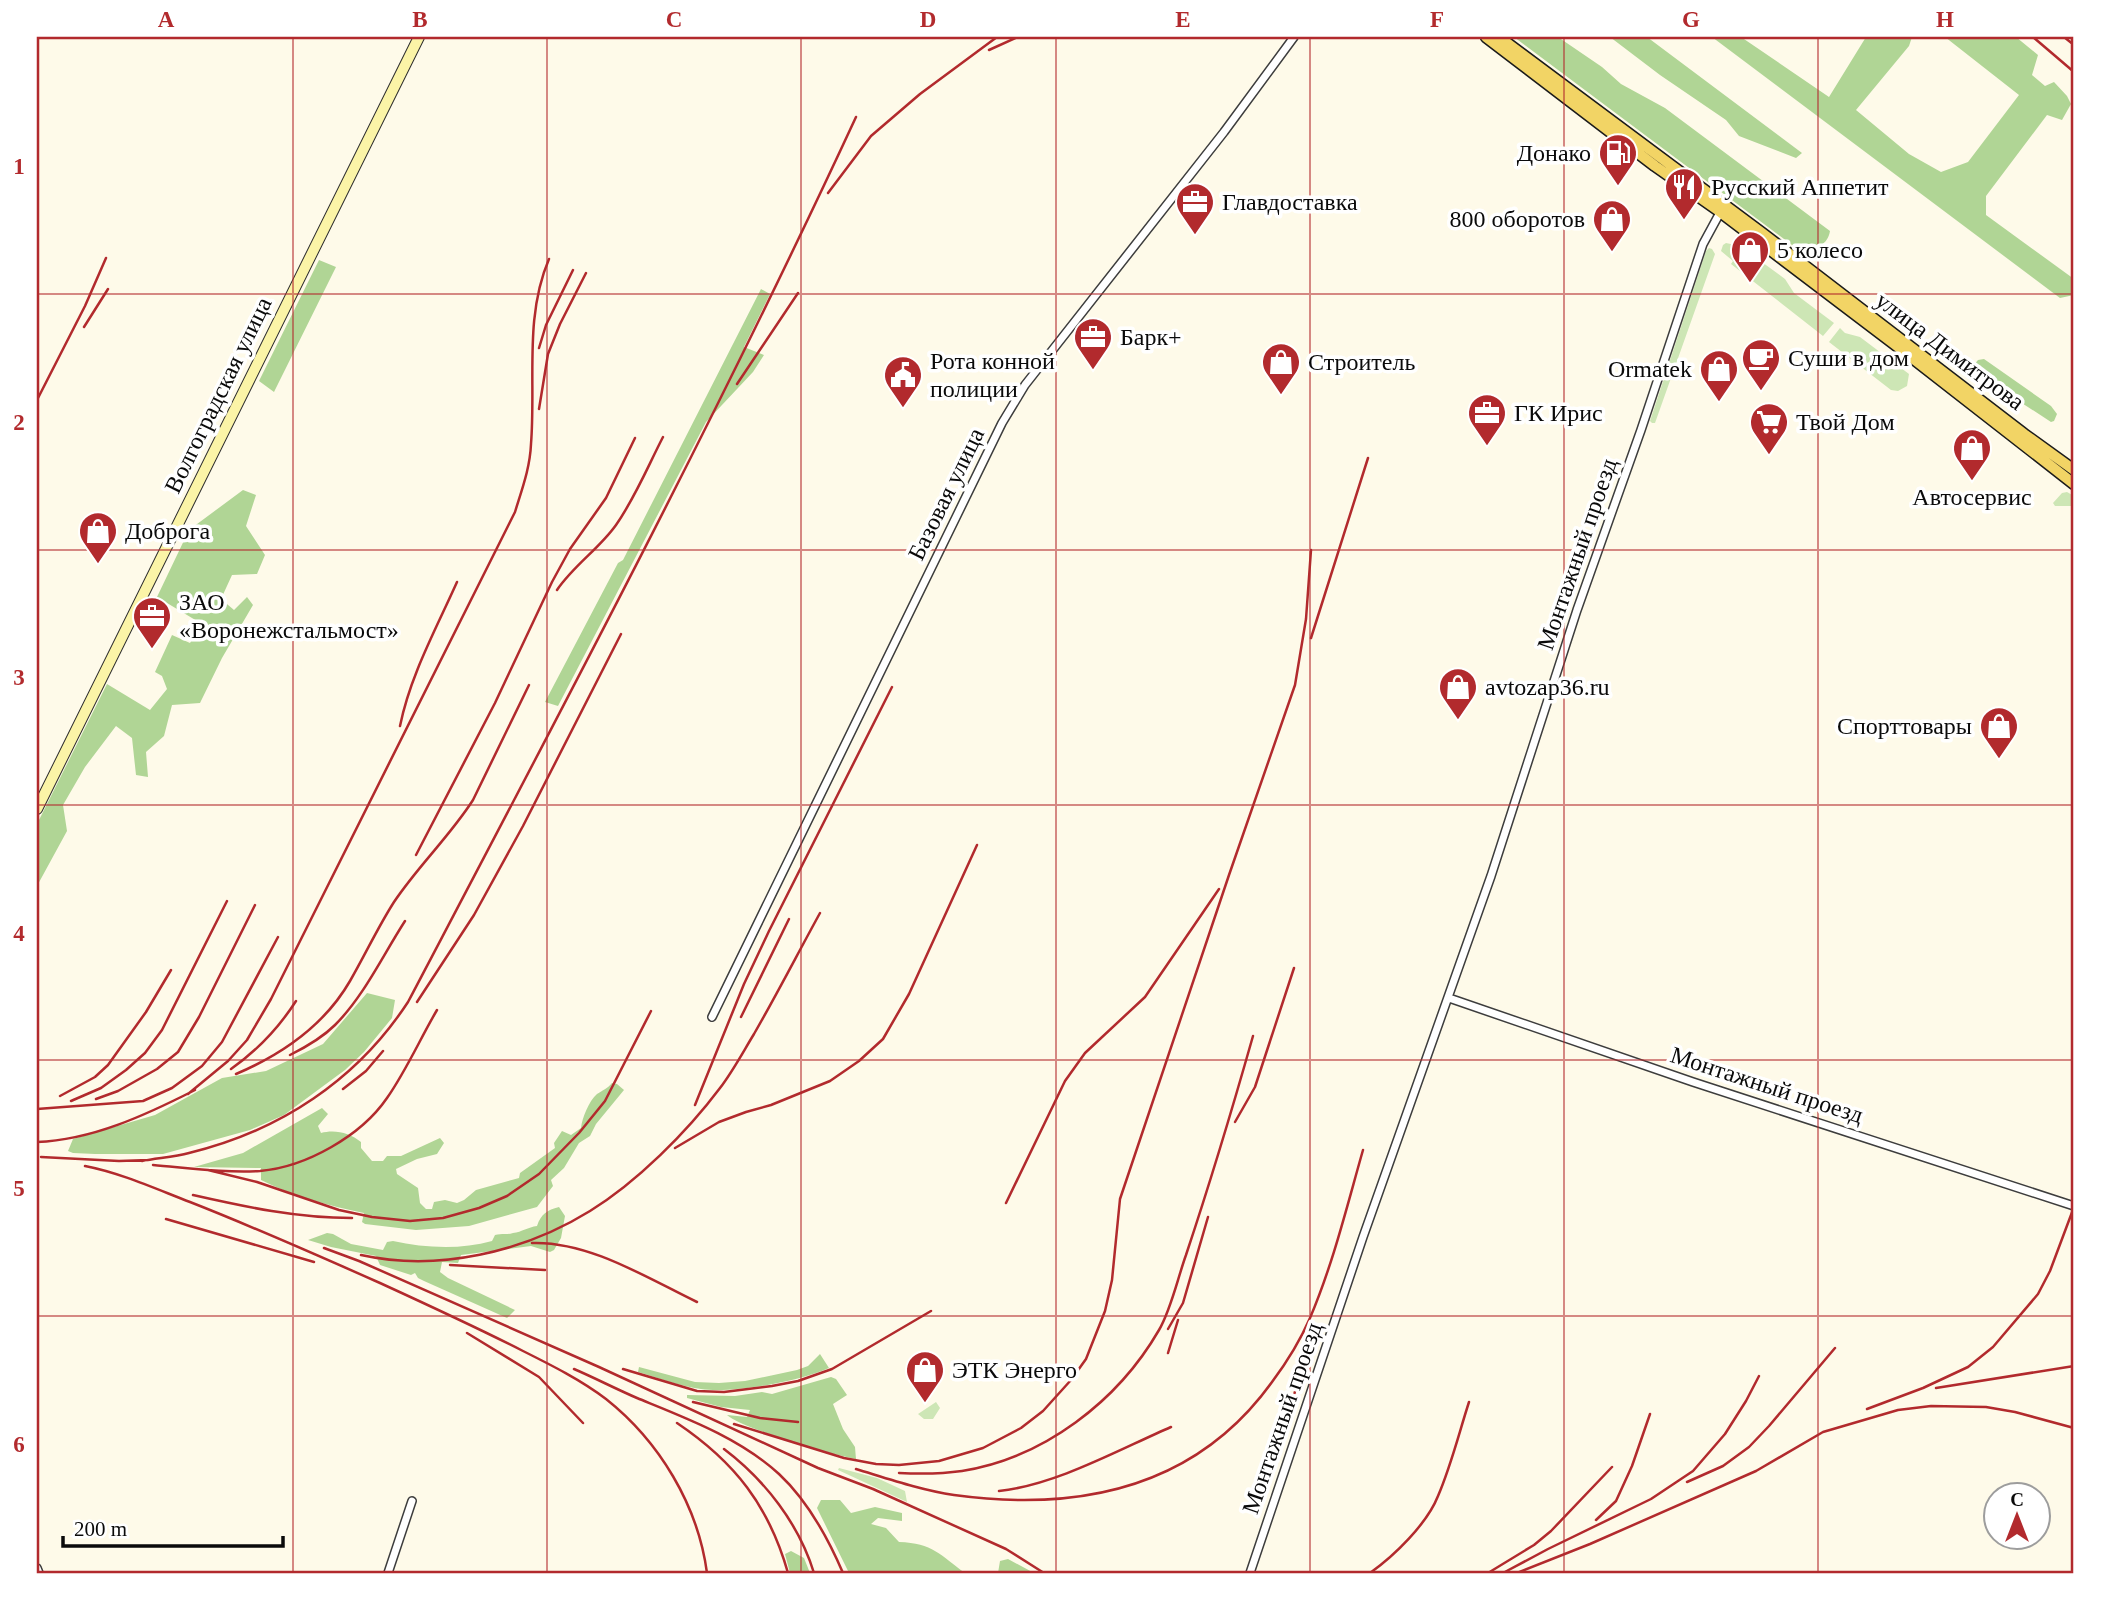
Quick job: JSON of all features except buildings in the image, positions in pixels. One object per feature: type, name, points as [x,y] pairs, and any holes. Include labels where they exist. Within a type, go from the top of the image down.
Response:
[{"type":"main road","name":"Волгоградская улица","points":[[37,810],[419,37]]},
{"type":"main road","name":"улица Димитрова","points":[[1486,37],[1655,166],[1722,208],[2074,470]]},
{"type":"main road","name":"улица Димитрова","points":[[1499,37],[2074,484]]},
{"type":"street","name":"Базовая улица","points":[[712,1017],[1007,414],[1025,385],[1224,132],[1294,37]]},
{"type":"street","name":"Монтажный проезд","points":[[1250,1573],[1363,1237],[1495,865],[1577,610],[1703,244],[1722,208]]},
{"type":"street","name":"Монтажный проезд","points":[[1448,998],[1712,1088],[2074,1206]]},
{"type":"street","points":[[388,1573],[412,1501]]},
{"type":"street","points":[[37,1568],[39,1573]]},
{"type":"green space","points":[[1514,37],[1558,37],[1602,67],[1621,84],[1665,108],[1830,231],[1826,241],[1818,247],[1796,248]]},
{"type":"green space","points":[[1610,37],[1647,37],[1802,153],[1796,158],[1739,136],[1726,120]]},
{"type":"green space","points":[[1712,37],[1741,37],[1829,97],[1866,37],[1912,37],[1909,46],[1856,110],[1909,154],[1941,172],[1968,162],[2019,95],[1945,37],[2016,37],[2038,55],[2032,75],[2045,86],[2054,82],[2071,104],[2062,120],[2047,115],[1986,196],[1986,215],[2074,279],[2074,295],[2060,298]]},
{"type":"green space","points":[[1726,243],[1740,246],[1785,279],[1794,293],[1834,323],[1823,336],[1731,264],[1733,261],[1721,251]]},
{"type":"green space","points":[[1709,248],[1715,254],[1655,423],[1652,423],[1650,421]]},
{"type":"green space","points":[[319,260],[336,267],[274,392],[259,381]]},
{"type":"green space","points":[[761,289],[770,294],[744,347],[764,355],[753,372],[706,422],[558,706],[545,702],[618,563],[623,560]]},
{"type":"green space","points":[[1840,328],[1845,333],[1860,337],[1909,374],[1907,386],[1898,391],[1891,390],[1829,342]]},
{"type":"green space","points":[[1984,359],[2051,406],[2057,414],[2054,421],[2051,422],[1974,373],[1972,367],[1978,360]]},
{"type":"green space","points":[[243,490],[256,495],[246,526],[265,555],[257,574],[232,575],[221,599],[234,610],[247,597],[253,605],[200,703],[172,705],[164,736],[146,752],[148,777],[136,775],[132,738],[116,726],[85,767],[63,805],[67,831],[37,886],[37,824],[107,684],[150,710],[167,689],[162,676],[155,672],[172,635],[190,643],[202,624],[157,597],[189,530]]},
{"type":"green space","points":[[2067,492],[2074,496],[2074,506],[2055,506],[2053,503],[2062,493]]},
{"type":"green space","points":[[367,993],[395,1000],[392,1018],[345,1070],[284,1115],[250,1130],[163,1154],[95,1154],[68,1151],[73,1139],[155,1115],[222,1078],[266,1071],[323,1044]]},
{"type":"green space","points":[[612,1083],[624,1090],[596,1124],[590,1136],[579,1143],[564,1168],[551,1180],[553,1186],[537,1207],[469,1226],[416,1230],[365,1224],[362,1222],[364,1213],[312,1200],[261,1180],[261,1168],[194,1167],[243,1153],[322,1108],[328,1114],[318,1126],[321,1133],[337,1132],[352,1136],[361,1142],[361,1148],[372,1161],[383,1161],[387,1156],[401,1156],[440,1138],[444,1143],[437,1154],[417,1159],[396,1169],[397,1174],[418,1188],[420,1203],[426,1209],[432,1209],[434,1202],[445,1200],[457,1203],[476,1190],[519,1178],[520,1173],[555,1148],[554,1143],[562,1131],[571,1135],[581,1128],[591,1101]]},
{"type":"green space","points":[[559,1207],[565,1216],[561,1238],[550,1252],[531,1246],[461,1255],[458,1263],[442,1262],[440,1272],[448,1278],[515,1310],[507,1318],[424,1281],[415,1273],[411,1275],[380,1265],[376,1256],[308,1240],[327,1233],[351,1244],[383,1250],[387,1242],[393,1241],[430,1246],[468,1246],[492,1241],[495,1235],[537,1226],[545,1213]]},
{"type":"green space","points":[[820,1354],[829,1368],[766,1385],[730,1390],[701,1389],[638,1372],[639,1367],[695,1382],[745,1381],[797,1370],[808,1366]]},
{"type":"green space","points":[[831,1377],[836,1379],[847,1395],[833,1404],[843,1429],[855,1447],[856,1459],[768,1434],[727,1415],[747,1417],[750,1410],[721,1407],[687,1398],[687,1395],[735,1396],[762,1392],[772,1394]]},
{"type":"green space","points":[[936,1402],[940,1408],[933,1419],[924,1419],[918,1414]]},
{"type":"green space","points":[[839,1468],[877,1478],[905,1491],[907,1502],[838,1470]]},
{"type":"green space","points":[[821,1500],[840,1500],[851,1513],[875,1507],[902,1513],[902,1521],[878,1518],[871,1524],[886,1528],[899,1542],[920,1545],[935,1551],[965,1573],[849,1573],[817,1508]]},
{"type":"green space","points":[[791,1551],[804,1558],[810,1573],[790,1573],[785,1554]]},
{"type":"green space","points":[[1008,1559],[1034,1573],[998,1573],[1000,1561]]},
{"type":"railway","points":[[828,193],[871,136],[920,94],[997,37]]},
{"type":"railway","points":[[989,50],[1018,37]]},
{"type":"railway","points":[[2033,37],[2074,72]]},
{"type":"railway","points":[[2064,37],[2074,45]]},
{"type":"railway","points":[[142,1161],[183,1154],[222,1143],[285,1116],[314,1098],[365,1055],[388,1030],[408,1002],[694,452],[856,117]]},
{"type":"railway","points":[[37,400],[106,258]]},
{"type":"railway","points":[[188,1094],[228,1061],[247,1040],[271,999],[515,512],[530,453],[532,350],[536,304],[549,259]]},
{"type":"railway","points":[[539,348],[546,325],[573,270]]},
{"type":"railway","points":[[539,409],[548,354],[586,273]]},
{"type":"railway","points":[[84,327],[108,289]]},
{"type":"railway","points":[[737,384],[798,293]]},
{"type":"railway","points":[[557,590],[623,515],[663,437]]},
{"type":"railway","points":[[416,855],[495,703],[552,582],[570,549],[606,498],[635,438]]},
{"type":"railway","points":[[1311,638],[1368,458]]},
{"type":"railway","points":[[734,1424],[844,1458],[876,1464],[939,1461],[983,1448],[1021,1428],[1043,1411],[1086,1359],[1105,1311],[1112,1280],[1120,1199],[1295,685],[1306,619],[1311,550]]},
{"type":"railway","points":[[400,726],[417,671],[457,582]]},
{"type":"railway","points":[[417,1002],[474,915],[523,826],[621,634]]},
{"type":"railway","points":[[236,1074],[286,1048],[301,1037],[340,997],[394,902],[473,800],[529,685]]},
{"type":"railway","points":[[695,1105],[744,984],[892,687]]},
{"type":"railway","points":[[675,1148],[719,1122],[830,1081],[859,1061],[883,1039],[909,994],[977,845]]},
{"type":"railway","points":[[1006,1203],[1065,1081],[1085,1053],[1145,997],[1219,889]]},
{"type":"railway","points":[[71,1101],[101,1088],[145,1053],[162,1030],[227,901]]},
{"type":"railway","points":[[96,1099],[118,1091],[157,1069],[178,1052],[199,1017],[255,905]]},
{"type":"railway","points":[[361,1255],[420,1261],[480,1255],[537,1238],[590,1211],[626,1186],[692,1122],[720,1088],[754,1034],[820,913]]},
{"type":"railway","points":[[741,1017],[789,919]]},
{"type":"railway","points":[[290,1055],[325,1034],[345,1014],[405,921]]},
{"type":"railway","points":[[37,1109],[143,1101],[172,1088],[202,1066],[222,1042],[278,937]]},
{"type":"railway","points":[[1235,1122],[1255,1087],[1294,968]]},
{"type":"railway","points":[[60,1096],[95,1077],[108,1065],[146,1012],[171,970]]},
{"type":"railway","points":[[231,1069],[267,1038],[296,1001]]},
{"type":"railway","points":[[153,1165],[220,1171],[260,1171],[296,1163],[331,1147],[363,1125],[387,1098],[437,1010]]},
{"type":"railway","points":[[208,1170],[257,1182],[339,1210],[372,1217],[410,1221],[443,1218],[479,1208],[507,1196],[539,1174],[579,1133],[605,1101],[651,1011]]},
{"type":"railway","points":[[899,1473],[962,1471],[1022,1453],[1076,1422],[1100,1402],[1142,1356],[1159,1330],[1171,1303],[1253,1036]]},
{"type":"railway","points":[[343,1089],[366,1071],[383,1051]]},
{"type":"railway","points":[[37,1142],[78,1137],[118,1125],[195,1090]]},
{"type":"railway","points":[[856,1469],[954,1495],[1046,1500],[1089,1495],[1131,1485],[1171,1469],[1207,1447],[1241,1418],[1272,1382],[1302,1335],[1333,1256],[1363,1150]]},
{"type":"railway","points":[[41,1157],[149,1160]]},
{"type":"railway","points":[[85,1166],[151,1187],[238,1221],[380,1283],[470,1325],[586,1385],[606,1399],[643,1434],[673,1476],[695,1523],[707,1573]]},
{"type":"railway","points":[[193,1195],[291,1214],[352,1218]]},
{"type":"railway","points":[[1867,1409],[1923,1388],[1968,1367],[1993,1347],[2038,1294],[2050,1271],[2074,1207]]},
{"type":"railway","points":[[1168,1329],[1183,1303],[1208,1217]]},
{"type":"railway","points":[[166,1219],[314,1262]]},
{"type":"railway","points":[[532,1243],[553,1244],[596,1254],[697,1302]]},
{"type":"railway","points":[[324,1248],[359,1261],[818,1468],[873,1489],[1006,1549],[1044,1573]]},
{"type":"railway","points":[[450,1265],[545,1270]]},
{"type":"railway","points":[[623,1369],[697,1391],[724,1392],[772,1386],[798,1381],[832,1369],[931,1311]]},
{"type":"railway","points":[[1168,1353],[1178,1320]]},
{"type":"railway","points":[[1256,1513],[1314,1326]]},
{"type":"railway","points":[[467,1333],[539,1377],[583,1423]]},
{"type":"railway","points":[[1687,1482],[1723,1466],[1749,1447],[1835,1348]]},
{"type":"railway","points":[[1936,1388],[2074,1366]]},
{"type":"railway","points":[[574,1369],[712,1430],[764,1461],[808,1508],[824,1533],[843,1573]]},
{"type":"railway","points":[[1503,1573],[1651,1499],[1693,1471],[1725,1434],[1759,1376]]},
{"type":"railway","points":[[693,1402],[760,1418],[798,1422]]},
{"type":"railway","points":[[1370,1573],[1409,1539],[1433,1507],[1447,1473],[1469,1402]]},
{"type":"railway","points":[[1517,1573],[1756,1471],[1823,1432],[1898,1410],[1931,1406],[1986,1407],[2074,1428]]},
{"type":"railway","points":[[1596,1520],[1616,1501],[1632,1466],[1650,1414]]},
{"type":"railway","points":[[677,1423],[716,1453],[747,1488],[771,1527],[788,1573]]},
{"type":"railway","points":[[999,1491],[1042,1482],[1064,1474],[1171,1427]]},
{"type":"railway","points":[[724,1449],[739,1461],[779,1504],[799,1537],[814,1573]]},
{"type":"railway","points":[[1488,1573],[1534,1545],[1551,1531],[1612,1467]]},
{"type":"place","name":"Донако","points":[[1618,187]]},
{"type":"place","name":"Русский Аппетит","points":[[1684,221]]},
{"type":"place","name":"Главдоставка","points":[[1195,236]]},
{"type":"place","name":"800 оборотов","points":[[1612,253]]},
{"type":"place","name":"5 колесо","points":[[1750,284]]},
{"type":"place","name":"Барк+","points":[[1093,371]]},
{"type":"place","name":"Суши в дом","points":[[1761,392]]},
{"type":"place","name":"Строитель","points":[[1281,396]]},
{"type":"place","name":"Ormatek","points":[[1719,403]]},
{"type":"place","name":"Рота конной полиции","points":[[903,409]]},
{"type":"place","name":"ГК Ирис","points":[[1487,447]]},
{"type":"place","name":"Твой Дом","points":[[1769,456]]},
{"type":"place","name":"Автосервис","points":[[1972,482]]},
{"type":"place","name":"Доброга","points":[[98,565]]},
{"type":"place","name":"ЗАО «Воронежстальмост»","points":[[152,650]]},
{"type":"place","name":"avtozap36.ru","points":[[1458,721]]},
{"type":"place","name":"Спорттовары","points":[[1999,760]]},
{"type":"place","name":"ЭТК Энерго","points":[[925,1404]]}]
